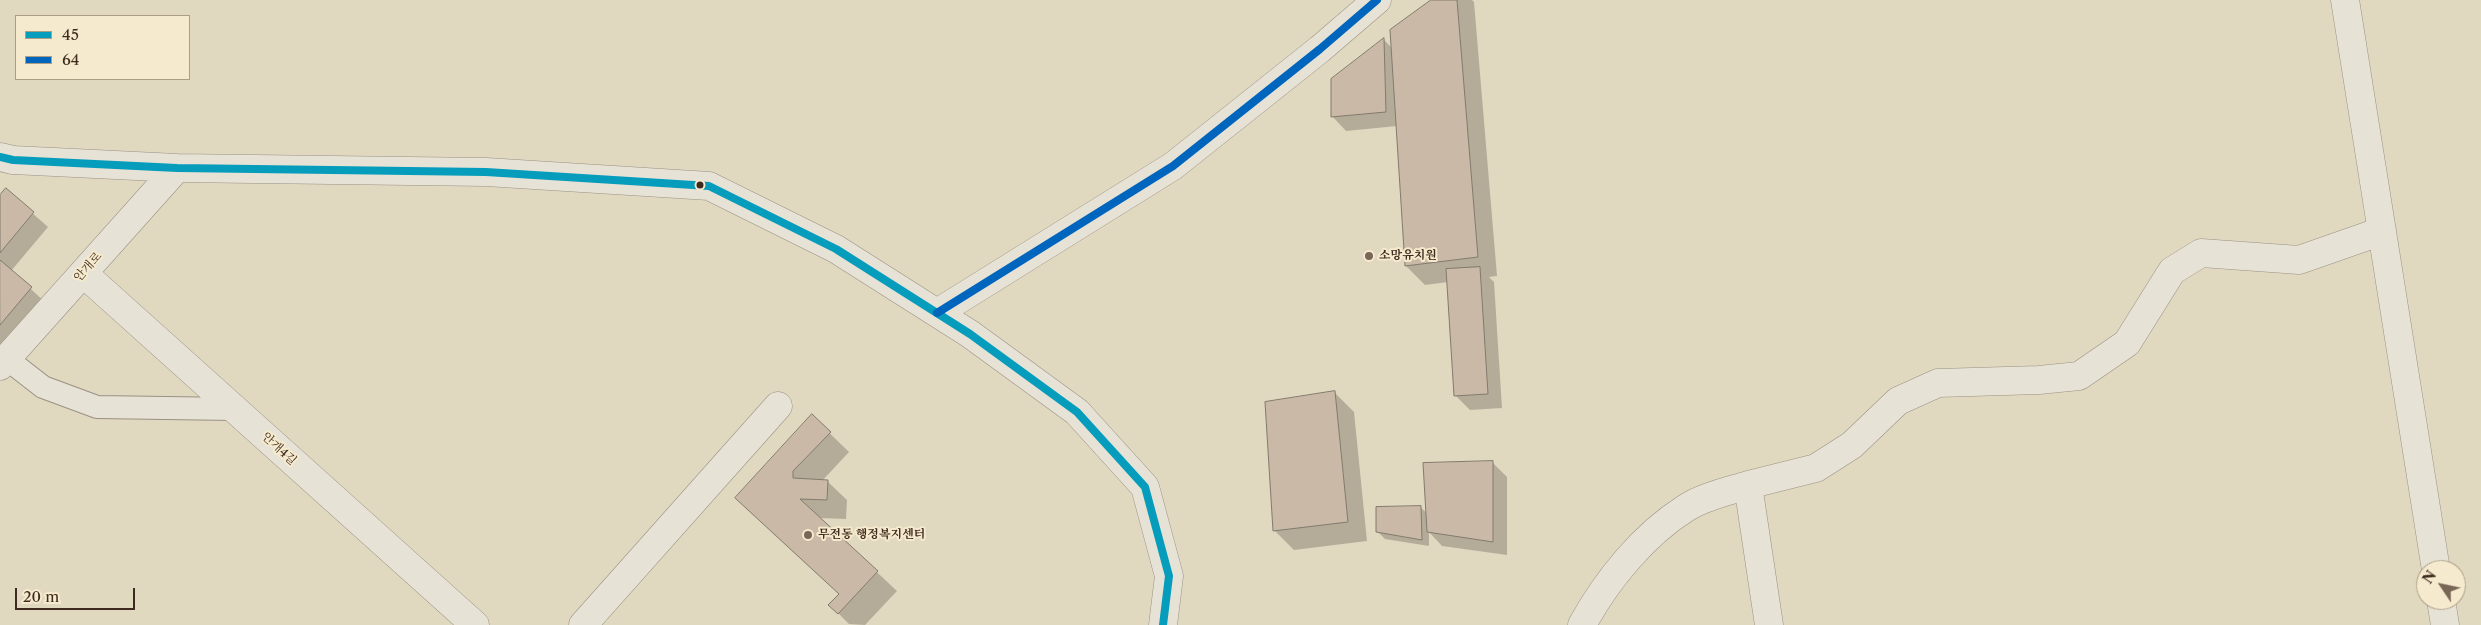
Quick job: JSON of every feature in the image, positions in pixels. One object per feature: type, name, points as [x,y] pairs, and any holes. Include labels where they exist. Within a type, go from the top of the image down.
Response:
[{"type":"street","points":[[937,313],[1172,166],[1320,49],[1377,0]]},
{"type":"street","points":[[2345,0],[2434,560]]},
{"type":"street","points":[[0,157],[13,160],[177,168],[486,172],[709,186],[836,249],[970,334],[1077,412],[1145,487],[1169,576],[1163,625]]},
{"type":"street","name":"안개로","points":[[4,362],[177,168]]},
{"type":"street","points":[[1582,625],[1595,601],[1643,542],[1687,507],[1748,485],[1816,468],[1852,444],[1898,401],[1938,384],[2039,380],[2079,376],[2127,343],[2172,271],[2201,253],[2299,260],[2382,231]]},
{"type":"street","name":"안개4길","points":[[83,273],[475,625]]},
{"type":"street","points":[[583,625],[778,406]]},
{"type":"street","points":[[1748,485],[1769,625]]},
{"type":"street","points":[[2443,610],[2445,625]]},
{"type":"lane","points":[[4,362],[43,387],[97,407],[234,409]]},
{"type":"building","points":[[1431,0],[1457,0],[1478,257],[1405,266],[1390,30]]},
{"type":"building","points":[[1384,38],[1386,112],[1331,117],[1331,79]]},
{"type":"building","points":[[6,188],[34,212],[0,253],[0,195]]},
{"type":"building","points":[[0,260],[32,287],[0,325]]},
{"type":"building","points":[[1480,267],[1488,394],[1454,396],[1446,269]]},
{"type":"building","points":[[1335,391],[1348,522],[1273,531],[1265,402]]},
{"type":"building","name":"무전동 행정복지센터","points":[[812,414],[831,432],[793,471],[793,478],[828,480],[827,500],[800,499],[878,571],[838,614],[828,605],[839,594],[735,498]]},
{"type":"building","points":[[1493,461],[1493,542],[1427,532],[1423,463]]},
{"type":"building","points":[[1421,506],[1422,540],[1376,532],[1376,507]]},
{"type":"transit line","name":"64","points":[[937,313],[1173,166],[1320,49],[1377,0]]},
{"type":"transit line","name":"45","points":[[0,157],[13,160],[177,168],[486,172],[709,186],[836,249],[970,334],[1077,412],[1145,487],[1169,576],[1163,625]]},
{"type":"place","name":"소망유치원","points":[[1369,256]]},
{"type":"place","name":"무전동 행정복지센터","points":[[808,535]]}]
